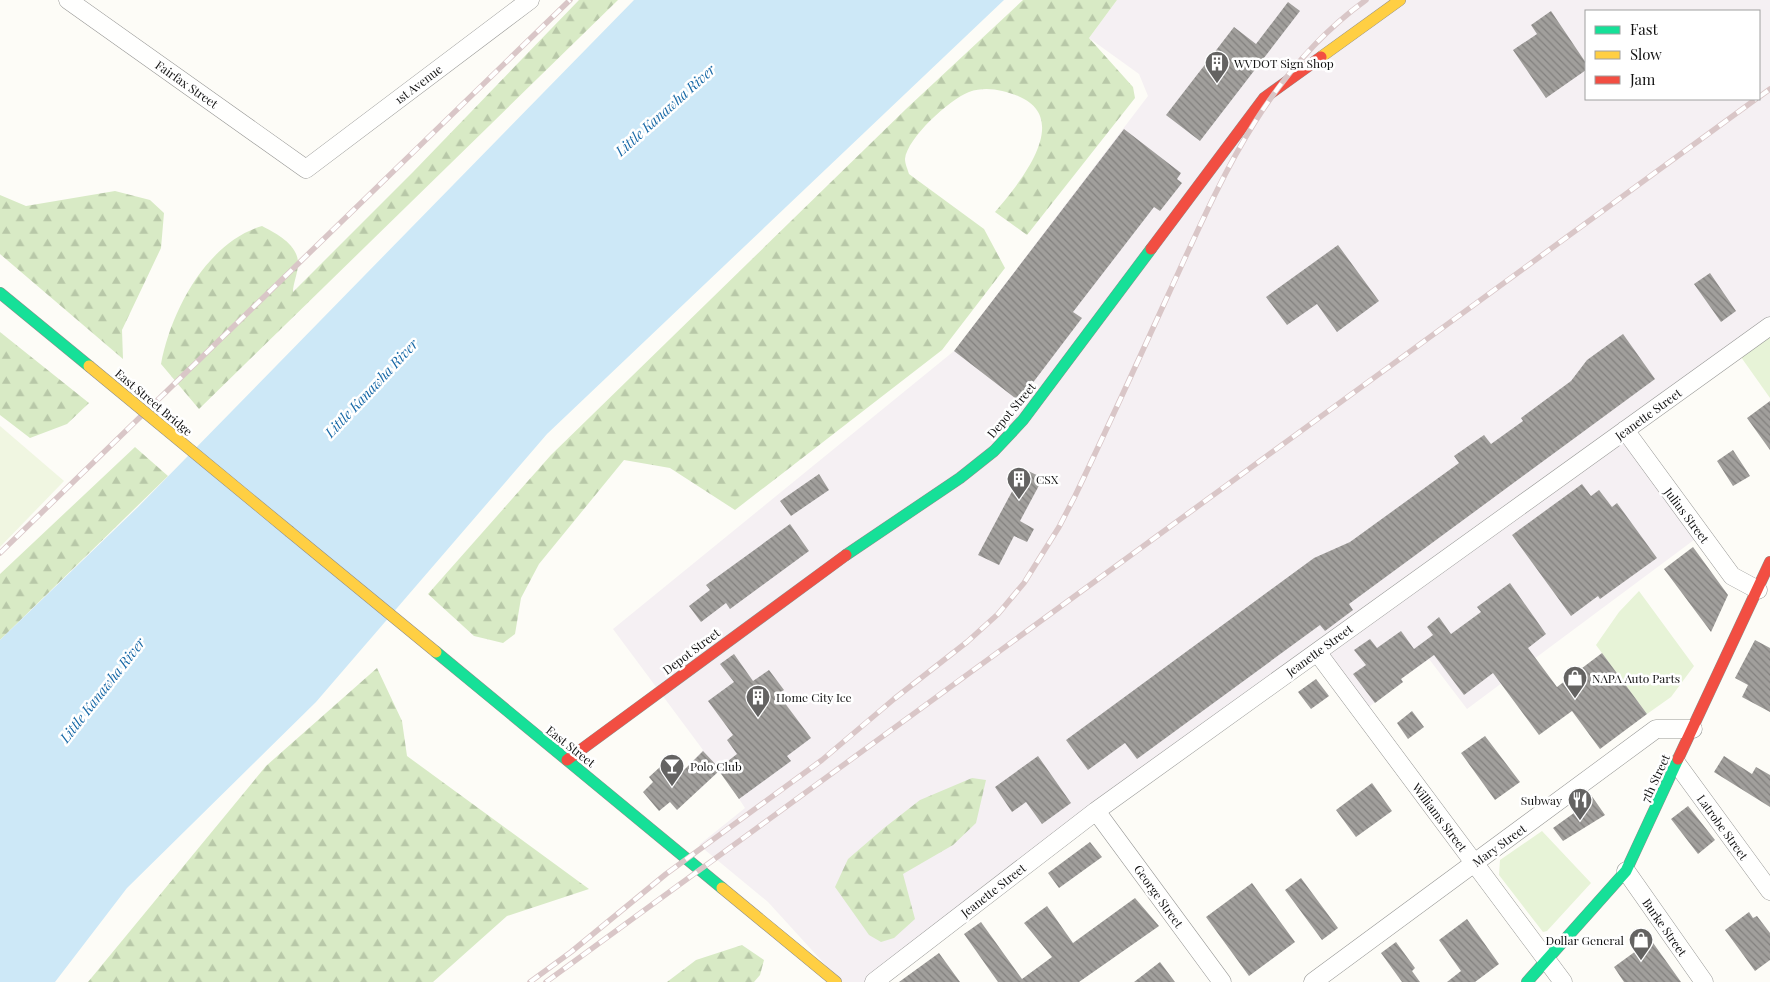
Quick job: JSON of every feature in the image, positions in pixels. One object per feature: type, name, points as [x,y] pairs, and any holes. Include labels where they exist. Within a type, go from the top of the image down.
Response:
[{"type":"main road","name":"Depot Street","points":[[567,760],[818,575],[960,478],[994,452],[1023,420],[1264,98],[1400,0]]},
{"type":"main road","name":"East Street Bridge","points":[[0,292],[290,532]]},
{"type":"main road","name":"East Street","points":[[290,532],[836,982]]},
{"type":"main road","name":"7th Street","points":[[1527,982],[1626,872],[1692,729],[1764,593],[1770,562]]},
{"type":"street","name":"Fairfax Street","points":[[68,0],[306,169]]},
{"type":"street","name":"1st Avenue","points":[[306,169],[530,0]]},
{"type":"street","name":"Jeanette Street","points":[[874,982],[1096,811],[1770,326]]},
{"type":"street","name":"Julius Street","points":[[1625,430],[1732,576],[1764,593]]},
{"type":"street","name":"Williams Street","points":[[1317,652],[1563,982]]},
{"type":"street","name":"Mary Street","points":[[1313,982],[1656,729],[1692,729]]},
{"type":"street","name":"Latrobe Street","points":[[1676,764],[1770,891]]},
{"type":"street","name":"George Street","points":[[1096,811],[1222,982]]},
{"type":"street","name":"Burke Street","points":[[1626,872],[1704,982]]},
{"type":"shaded area","points":[[1117,0],[1770,0],[1770,326],[1625,430],[1702,534],[1467,709],[1429,659],[1401,679],[1403,682],[1362,712],[1318,652],[874,982],[841,982],[768,902],[699,845],[745,808],[720,770],[698,791],[682,772],[703,750],[613,629],[954,351],[1148,96],[1139,74],[1089,38]]},
{"type":"green space","points":[[579,0],[618,0],[199,409],[161,364],[173,322],[194,282],[208,263],[224,247],[242,235],[262,226],[284,239],[296,255],[298,265],[293,292],[413,172]]},
{"type":"green space","points":[[1023,0],[1117,0],[1089,38],[1133,87],[1135,98],[1027,235],[995,212],[1016,186],[1036,152],[1041,136],[1041,120],[1034,106],[1018,96],[1006,92],[988,89],[975,90],[951,102],[921,130],[908,150],[905,159],[909,174],[984,229],[1005,268],[942,350],[735,510],[670,468],[624,460],[539,564],[521,598],[515,634],[503,643],[474,636],[428,594],[551,455],[906,109]]},
{"type":"green space","points":[[115,191],[150,200],[164,213],[161,248],[122,330],[123,359],[0,254],[0,195],[26,206]]},
{"type":"green space","points":[[1770,326],[1770,398],[1736,350]]},
{"type":"green space","points":[[0,332],[89,403],[67,424],[30,438],[0,415]]},
{"type":"green space","points":[[0,426],[64,481],[0,547]]},
{"type":"green space","points":[[135,447],[168,476],[0,640],[0,574]]},
{"type":"green space","points":[[1639,591],[1694,666],[1671,697],[1647,714],[1596,645],[1619,612]]},
{"type":"green space","points":[[377,668],[402,721],[407,756],[589,889],[507,916],[433,982],[88,982],[266,766]]},
{"type":"green space","points":[[972,778],[986,780],[976,823],[953,845],[903,874],[915,919],[894,938],[881,942],[869,935],[835,887],[848,859],[920,800]]},
{"type":"green space","points":[[1542,831],[1591,883],[1547,931],[1543,932],[1499,875],[1500,860]]},
{"type":"green space","points":[[742,945],[764,960],[760,975],[754,982],[667,982],[696,960]]},
{"type":"water","name":"Little Kanawha River","points":[[634,0],[1004,0],[547,434],[316,702],[127,888],[55,982],[0,982],[0,640],[138,507]]},
{"type":"building","name":"WVDOT Sign Shop","points":[[1288,2],[1300,11],[1200,141],[1166,115],[1234,27],[1256,44]]},
{"type":"building","points":[[1551,11],[1585,62],[1585,71],[1546,98],[1513,50],[1537,34],[1531,25]]},
{"type":"building","points":[[1124,129],[1181,173],[1177,179],[1182,183],[1160,211],[1154,207],[1073,312],[1082,318],[1019,401],[954,351]]},
{"type":"building","points":[[1338,245],[1379,301],[1337,332],[1317,304],[1287,325],[1266,297]]},
{"type":"building","points":[[1710,273],[1736,311],[1721,322],[1694,284]]},
{"type":"building","points":[[1623,334],[1655,379],[1349,604],[1353,610],[1325,631],[1320,625],[1137,759],[1125,743],[1088,770],[1066,740],[1314,558],[1350,542],[1459,463],[1454,456],[1484,435],[1491,444],[1523,421],[1521,418],[1571,381],[1587,360]]},
{"type":"building","points":[[1770,401],[1770,450],[1747,418]]},
{"type":"building","points":[[1733,450],[1750,476],[1733,486],[1717,461]]},
{"type":"building","name":"CSX","points":[[1024,469],[1043,478],[1020,521],[1034,529],[1027,542],[1014,536],[999,565],[978,555]]},
{"type":"building","points":[[819,474],[829,490],[791,516],[780,501]]},
{"type":"building","points":[[1582,484],[1591,496],[1599,490],[1612,507],[1617,503],[1657,558],[1600,599],[1598,596],[1571,616],[1512,535]]},
{"type":"building","points":[[790,524],[809,551],[730,609],[726,603],[701,622],[689,606],[710,590],[706,585]]},
{"type":"building","points":[[1693,547],[1728,595],[1711,632],[1664,569]]},
{"type":"building","points":[[1510,583],[1546,634],[1528,648],[1557,687],[1602,653],[1647,714],[1600,749],[1572,711],[1539,735],[1493,673],[1464,695],[1434,655],[1401,679],[1403,682],[1375,703],[1353,674],[1366,665],[1354,650],[1370,639],[1377,648],[1401,631],[1414,649],[1433,635],[1427,627],[1439,617],[1451,634],[1481,612],[1477,607]]},
{"type":"building","points":[[1755,640],[1770,648],[1770,712],[1742,697],[1748,685],[1735,678]]},
{"type":"building","name":"Home City Ice","points":[[734,654],[753,681],[769,670],[784,690],[778,694],[811,738],[787,756],[791,761],[739,799],[719,771],[677,810],[670,802],[659,811],[643,792],[653,782],[649,777],[670,758],[682,772],[703,751],[719,768],[737,754],[727,740],[733,735],[708,701],[734,682],[720,664]]},
{"type":"building","points":[[1316,679],[1329,696],[1311,709],[1298,692]]},
{"type":"building","points":[[1412,711],[1424,727],[1408,739],[1397,723]]},
{"type":"building","points":[[1485,736],[1520,782],[1495,800],[1461,753]]},
{"type":"building","points":[[1038,756],[1071,803],[1042,824],[1026,802],[1012,812],[995,787]]},
{"type":"building","points":[[1724,756],[1752,774],[1756,767],[1770,775],[1770,807],[1714,772]]},
{"type":"building","points":[[1372,783],[1392,811],[1356,837],[1336,810]]},
{"type":"building","name":"Subway","points":[[1591,795],[1605,815],[1563,841],[1553,828],[1574,813],[1571,809]]},
{"type":"building","points":[[1688,806],[1715,840],[1698,854],[1671,819]]},
{"type":"building","points":[[1090,842],[1102,857],[1059,888],[1048,873]]},
{"type":"building","points":[[1301,878],[1338,928],[1322,940],[1285,890]]},
{"type":"building","points":[[1252,883],[1295,942],[1249,976],[1206,917]]},
{"type":"building","points":[[1135,898],[1159,926],[1079,982],[998,982],[964,934],[981,922],[1022,979],[1052,957],[1024,923],[1047,906],[1073,943]]},
{"type":"building","points":[[1749,912],[1753,918],[1757,916],[1770,933],[1770,960],[1755,971],[1725,930]]},
{"type":"building","points":[[1467,919],[1499,964],[1475,982],[1447,982],[1461,971],[1439,940]]},
{"type":"building","points":[[1651,940],[1681,982],[1624,982],[1614,967]]},
{"type":"building","points":[[1396,942],[1415,968],[1412,971],[1420,982],[1402,982],[1381,953]]},
{"type":"building","points":[[939,953],[960,982],[899,982]]},
{"type":"building","points":[[1160,962],[1175,982],[1134,982]]},
{"type":"railway","points":[[0,553],[570,0]]},
{"type":"railway","points":[[530,982],[571,952],[666,874],[822,760],[894,699],[967,642],[998,614],[1024,583],[1059,527],[1099,446],[1207,211],[1248,133],[1272,96],[1299,61],[1330,29],[1366,0]]},
{"type":"railway","points":[[1760,96],[1770,89]]},
{"type":"railway","points":[[546,982],[1755,100]]},
{"type":"traffic: fast","points":[[846,555],[960,478],[994,451],[1023,420],[1151,249]]},
{"type":"traffic: fast","points":[[0,293],[89,366]]},
{"type":"traffic: fast","points":[[436,652],[722,888]]},
{"type":"traffic: fast","points":[[1527,982],[1626,871],[1678,759]]},
{"type":"traffic: slow","points":[[1321,57],[1400,0]]},
{"type":"traffic: slow","points":[[89,366],[290,532]]},
{"type":"traffic: slow","points":[[290,532],[436,652]]},
{"type":"traffic: slow","points":[[722,888],[836,982]]},
{"type":"traffic: jam","points":[[1151,249],[1264,98],[1321,57]]},
{"type":"traffic: jam","points":[[567,760],[846,555]]},
{"type":"traffic: jam","points":[[1678,759],[1770,562]]},
{"type":"place","name":"WVDOT Sign Shop","points":[[1217,84]]},
{"type":"place","name":"CSX","points":[[1019,500]]},
{"type":"place","name":"NAPA Auto Parts","points":[[1575,699]]},
{"type":"place","name":"Home City Ice","points":[[758,718]]},
{"type":"place","name":"Polo Club","points":[[672,787]]},
{"type":"place","name":"Subway","points":[[1580,821]]},
{"type":"place","name":"Dollar General","points":[[1641,961]]}]
